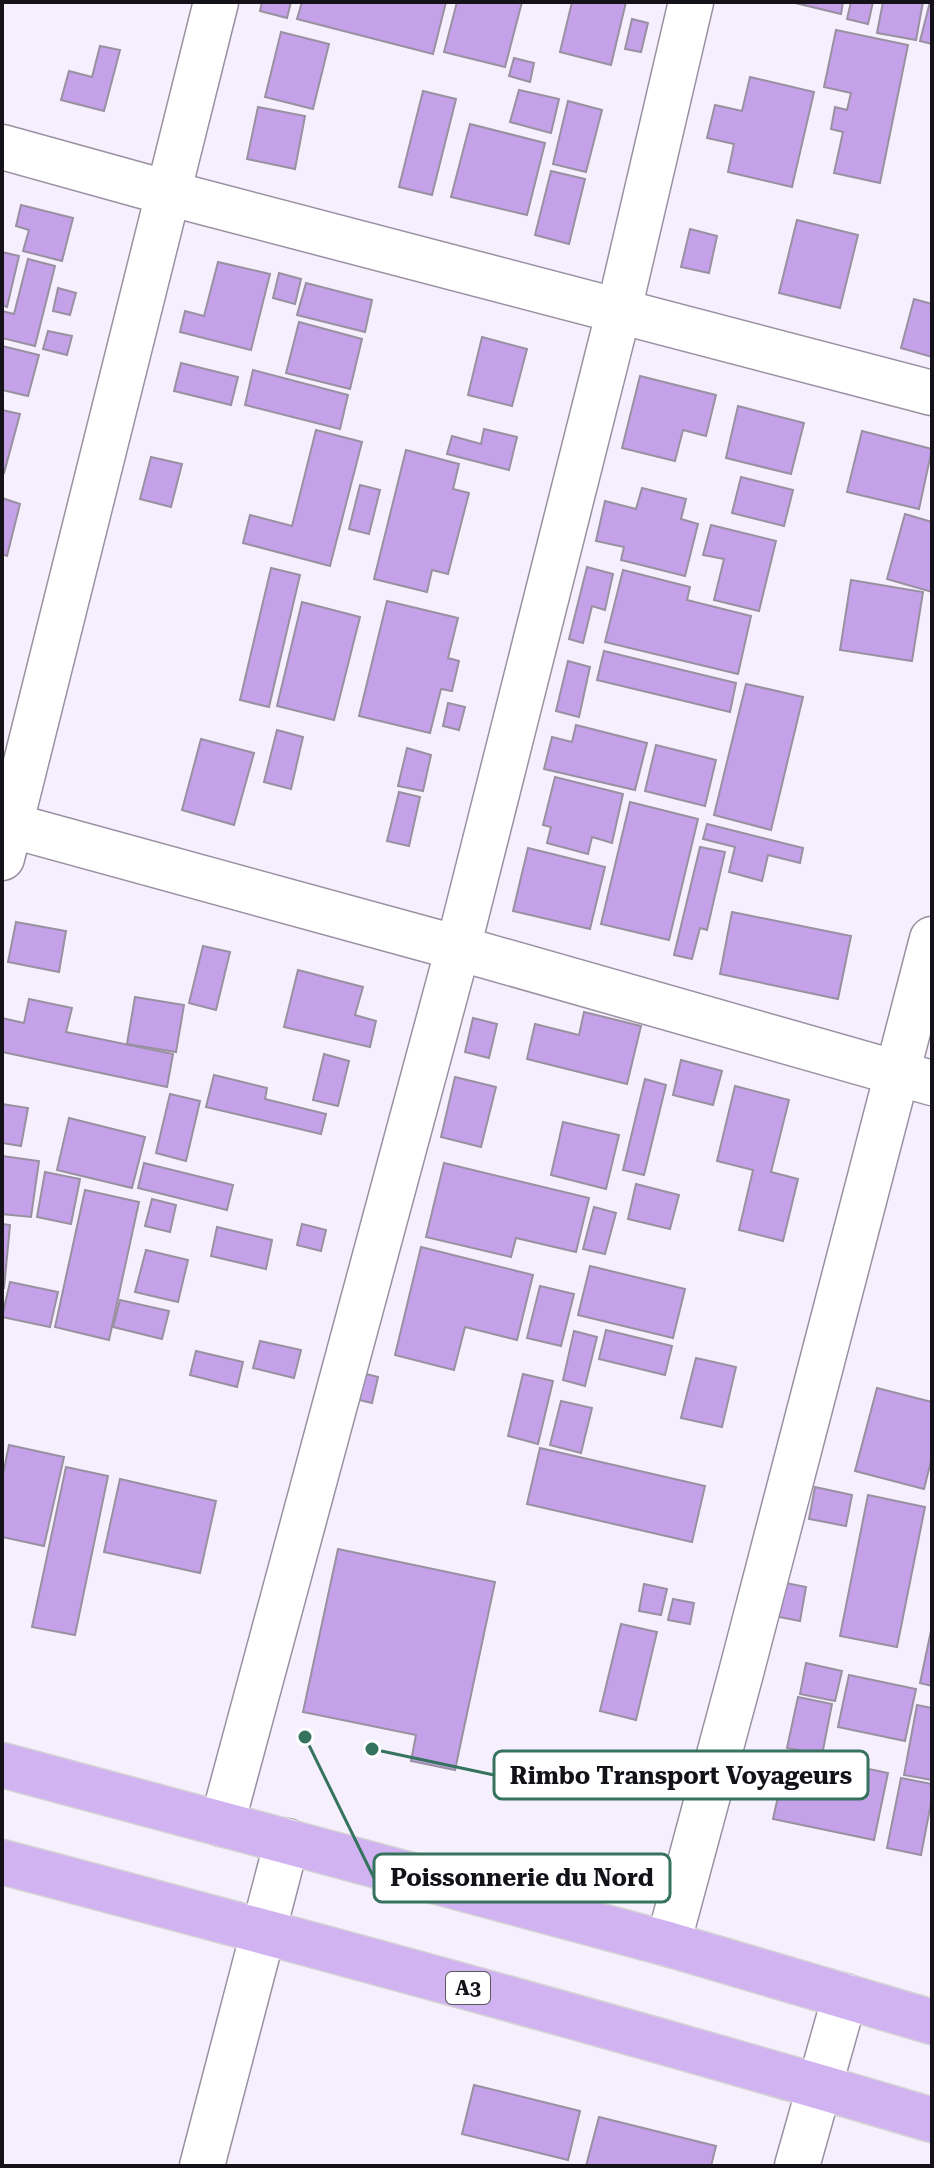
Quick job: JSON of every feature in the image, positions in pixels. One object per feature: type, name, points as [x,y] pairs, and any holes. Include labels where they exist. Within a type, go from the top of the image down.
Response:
[{"type":"highway","points":[[2,1765],[668,1944],[932,2022]]},
{"type":"highway","name":"A3","points":[[2,1862],[262,1931],[932,2120]]},
{"type":"street","points":[[216,2],[5,836],[458,948],[915,1078]]},
{"type":"street","points":[[222,1824],[458,948],[619,310],[691,2]]},
{"type":"street","points":[[2,147],[932,393]]},
{"type":"street","points":[[668,1944],[915,1078],[932,939]]},
{"type":"street","points":[[202,2166],[287,1841]]},
{"type":"street","points":[[797,2166],[845,1996]]},
{"type":"building","points":[[262,2],[291,2],[287,18],[260,11]]},
{"type":"building","points":[[302,2],[446,2],[433,54],[297,19]]},
{"type":"building","points":[[457,2],[522,2],[505,67],[444,52]]},
{"type":"building","points":[[572,2],[626,2],[611,65],[560,52]]},
{"type":"building","points":[[791,2],[843,2],[841,14]]},
{"type":"building","points":[[851,2],[873,2],[868,24],[847,19]]},
{"type":"building","points":[[883,2],[923,2],[916,40],[877,33]]},
{"type":"building","points":[[932,2],[932,44],[920,41]]},
{"type":"building","points":[[632,19],[648,23],[641,52],[625,49]]},
{"type":"building","points":[[836,30],[908,45],[880,183],[834,173],[843,132],[831,129],[835,107],[847,110],[851,93],[824,87]]},
{"type":"building","points":[[281,32],[329,44],[313,109],[265,97]]},
{"type":"building","points":[[100,46],[120,50],[104,111],[61,100],[69,71],[92,77]]},
{"type":"building","points":[[514,58],[534,63],[530,82],[509,76]]},
{"type":"building","points":[[750,77],[814,92],[792,187],[728,172],[734,144],[707,138],[715,105],[742,111]]},
{"type":"building","points":[[519,90],[559,99],[551,133],[510,122]]},
{"type":"building","points":[[423,91],[456,99],[432,195],[399,187]]},
{"type":"building","points":[[568,101],[602,110],[586,172],[553,164]]},
{"type":"building","points":[[258,107],[305,116],[295,169],[247,159]]},
{"type":"building","points":[[470,124],[545,143],[527,215],[451,197]]},
{"type":"building","points":[[551,171],[585,179],[569,244],[535,235]]},
{"type":"building","points":[[21,205],[73,218],[62,261],[23,251],[29,230],[16,226]]},
{"type":"building","points":[[797,220],[858,235],[840,308],[779,293]]},
{"type":"building","points":[[690,229],[717,236],[709,273],[681,267]]},
{"type":"building","points":[[2,252],[19,256],[7,307],[2,305]]},
{"type":"building","points":[[28,259],[55,266],[35,346],[2,338],[2,311],[14,314]]},
{"type":"building","points":[[218,262],[270,274],[251,350],[180,332],[185,311],[204,316]]},
{"type":"building","points":[[279,273],[301,279],[295,304],[273,298]]},
{"type":"building","points":[[306,283],[372,300],[365,332],[297,315]]},
{"type":"building","points":[[58,288],[76,293],[70,315],[53,311]]},
{"type":"building","points":[[914,299],[932,304],[932,357],[901,348]]},
{"type":"building","points":[[299,322],[362,339],[350,389],[286,373]]},
{"type":"building","points":[[48,331],[72,336],[67,355],[43,349]]},
{"type":"building","points":[[482,337],[527,349],[512,406],[468,395]]},
{"type":"building","points":[[2,346],[39,355],[28,396],[2,390]]},
{"type":"building","points":[[181,363],[238,377],[231,405],[174,391]]},
{"type":"building","points":[[253,370],[348,395],[340,429],[245,405]]},
{"type":"building","points":[[640,376],[716,395],[706,436],[683,430],[675,461],[622,448]]},
{"type":"building","points":[[738,406],[804,423],[791,474],[726,458]]},
{"type":"building","points":[[2,410],[20,414],[4,473],[2,472]]},
{"type":"building","points":[[484,429],[517,437],[509,470],[447,454],[452,436],[481,444]]},
{"type":"building","points":[[316,430],[362,442],[330,566],[243,543],[250,515],[292,526]]},
{"type":"building","points":[[862,431],[932,449],[919,509],[847,492]]},
{"type":"building","points":[[406,450],[459,464],[453,489],[469,493],[448,574],[432,570],[427,592],[374,579]]},
{"type":"building","points":[[151,457],[182,464],[171,507],[140,499]]},
{"type":"building","points":[[741,477],[793,490],[784,526],[732,513]]},
{"type":"building","points":[[360,485],[380,490],[369,534],[349,529]]},
{"type":"building","points":[[642,488],[686,499],[681,519],[698,524],[685,576],[621,560],[624,547],[596,541],[605,501],[636,509]]},
{"type":"building","points":[[2,498],[20,504],[7,556],[2,554]]},
{"type":"building","points":[[905,514],[932,522],[932,592],[887,579]]},
{"type":"building","points":[[711,525],[776,541],[759,611],[714,600],[724,559],[703,555]]},
{"type":"building","points":[[587,567],[613,574],[605,610],[592,606],[583,643],[569,639]]},
{"type":"building","points":[[271,568],[300,575],[269,707],[240,700]]},
{"type":"building","points":[[623,570],[690,587],[687,600],[751,616],[738,674],[605,642]]},
{"type":"building","points":[[851,580],[923,592],[912,661],[840,650]]},
{"type":"building","points":[[387,601],[458,618],[448,658],[459,661],[452,691],[441,689],[430,733],[359,716]]},
{"type":"building","points":[[302,602],[360,617],[334,720],[277,706]]},
{"type":"building","points":[[604,651],[736,683],[730,712],[597,680]]},
{"type":"building","points":[[568,661],[590,667],[579,717],[556,711]]},
{"type":"building","points":[[746,684],[803,697],[771,830],[714,815]]},
{"type":"building","points":[[448,703],[465,707],[459,730],[443,726]]},
{"type":"building","points":[[576,725],[647,743],[635,790],[544,769],[552,737],[572,742]]},
{"type":"building","points":[[277,730],[303,737],[291,789],[264,782]]},
{"type":"building","points":[[201,739],[254,753],[234,825],[182,810]]},
{"type":"building","points":[[656,745],[716,760],[705,806],[645,791]]},
{"type":"building","points":[[407,748],[431,755],[423,791],[398,786]]},
{"type":"building","points":[[555,777],[623,794],[612,843],[592,837],[588,854],[547,843],[551,827],[543,825]]},
{"type":"building","points":[[399,792],[420,797],[409,846],[387,841]]},
{"type":"building","points":[[630,802],[698,819],[669,940],[601,924]]},
{"type":"building","points":[[707,824],[803,848],[800,863],[768,855],[762,881],[729,872],[735,847],[703,839]]},
{"type":"building","points":[[700,847],[725,852],[707,930],[700,928],[692,959],[674,955]]},
{"type":"building","points":[[528,848],[605,867],[590,929],[513,911]]},
{"type":"building","points":[[732,912],[851,936],[838,999],[720,974]]},
{"type":"building","points":[[16,922],[66,931],[59,972],[8,962]]},
{"type":"building","points":[[203,946],[230,952],[216,1010],[189,1003]]},
{"type":"building","points":[[298,970],[363,987],[355,1015],[376,1021],[370,1047],[284,1027]]},
{"type":"building","points":[[135,997],[184,1005],[176,1052],[127,1044]]},
{"type":"building","points":[[29,999],[72,1008],[66,1032],[173,1054],[167,1087],[2,1052],[2,1018],[24,1023]]},
{"type":"building","points":[[584,1012],[641,1026],[627,1084],[527,1059],[535,1024],[579,1035]]},
{"type":"building","points":[[473,1018],[497,1024],[489,1058],[465,1052]]},
{"type":"building","points":[[324,1054],[349,1061],[338,1106],[313,1100]]},
{"type":"building","points":[[681,1060],[722,1071],[713,1105],[673,1095]]},
{"type":"building","points":[[214,1075],[267,1088],[265,1099],[326,1114],[321,1134],[206,1107]]},
{"type":"building","points":[[455,1077],[496,1087],[481,1147],[441,1137]]},
{"type":"building","points":[[645,1079],[666,1085],[644,1175],[623,1170]]},
{"type":"building","points":[[735,1086],[789,1100],[771,1172],[798,1179],[783,1241],[739,1230],[753,1170],[717,1161]]},
{"type":"building","points":[[170,1094],[200,1101],[186,1161],[156,1153]]},
{"type":"building","points":[[2,1104],[28,1108],[21,1146],[2,1143]]},
{"type":"building","points":[[69,1118],[145,1137],[132,1188],[57,1170]]},
{"type":"building","points":[[563,1122],[619,1135],[606,1189],[551,1175]]},
{"type":"building","points":[[2,1156],[39,1161],[31,1217],[2,1214]]},
{"type":"building","points":[[144,1163],[233,1185],[227,1210],[138,1188]]},
{"type":"building","points":[[444,1163],[589,1198],[576,1252],[516,1238],[511,1257],[426,1237]]},
{"type":"building","points":[[45,1172],[80,1179],[71,1224],[37,1217]]},
{"type":"building","points":[[636,1184],[679,1195],[670,1229],[628,1219]]},
{"type":"building","points":[[85,1190],[139,1202],[109,1340],[55,1327]]},
{"type":"building","points":[[152,1199],[176,1205],[170,1232],[145,1226]]},
{"type":"building","points":[[594,1207],[616,1213],[605,1254],[583,1249]]},
{"type":"building","points":[[2,1224],[10,1225],[4,1288],[2,1288]]},
{"type":"building","points":[[302,1224],[326,1230],[321,1251],[297,1245]]},
{"type":"building","points":[[217,1227],[272,1240],[266,1269],[211,1256]]},
{"type":"building","points":[[421,1247],[533,1275],[517,1340],[465,1327],[454,1370],[395,1355]]},
{"type":"building","points":[[146,1250],[188,1260],[178,1302],[135,1292]]},
{"type":"building","points":[[590,1266],[685,1289],[673,1338],[578,1315]]},
{"type":"building","points":[[10,1282],[58,1292],[50,1327],[2,1317]]},
{"type":"building","points":[[540,1286],[574,1294],[561,1346],[527,1338]]},
{"type":"building","points":[[120,1300],[169,1311],[162,1339],[113,1327]]},
{"type":"building","points":[[606,1330],[672,1346],[665,1375],[599,1359]]},
{"type":"building","points":[[574,1331],[597,1337],[585,1386],[563,1380]]},
{"type":"building","points":[[260,1341],[301,1350],[294,1378],[253,1368]]},
{"type":"building","points":[[196,1351],[243,1362],[237,1387],[190,1375]]},
{"type":"building","points":[[696,1358],[736,1367],[722,1427],[681,1418]]},
{"type":"building","points":[[358,1372],[378,1377],[372,1403],[351,1398]]},
{"type":"building","points":[[523,1374],[553,1381],[538,1444],[508,1436]]},
{"type":"building","points":[[877,1388],[932,1402],[932,1457],[924,1489],[855,1471]]},
{"type":"building","points":[[561,1401],[592,1408],[581,1453],[550,1445]]},
{"type":"building","points":[[9,1445],[64,1457],[44,1546],[2,1537],[2,1479]]},
{"type":"building","points":[[540,1448],[705,1486],[692,1542],[527,1504]]},
{"type":"building","points":[[66,1467],[108,1476],[75,1635],[32,1627]]},
{"type":"building","points":[[120,1479],[216,1501],[200,1573],[104,1552]]},
{"type":"building","points":[[815,1487],[852,1495],[846,1526],[809,1519]]},
{"type":"building","points":[[868,1495],[925,1507],[897,1647],[840,1636]]},
{"type":"building","points":[[338,1549],[495,1582],[455,1770],[411,1761],[416,1735],[303,1712]]},
{"type":"building","points":[[776,1581],[806,1587],[800,1621],[769,1615]]},
{"type":"building","points":[[644,1584],[667,1589],[661,1615],[639,1611]]},
{"type":"building","points":[[673,1599],[694,1603],[690,1624],[668,1620]]},
{"type":"building","points":[[621,1624],[657,1632],[636,1720],[600,1711]]},
{"type":"building","points":[[932,1626],[932,1686],[920,1683]]},
{"type":"building","points":[[806,1663],[842,1671],[835,1701],[800,1694]]},
{"type":"building","points":[[849,1675],[916,1689],[905,1741],[838,1727]]},
{"type":"building","points":[[798,1697],[832,1704],[822,1755],[787,1748]]},
{"type":"building","points":[[917,1705],[932,1708],[932,1780],[904,1775]]},
{"type":"building","points":[[788,1752],[888,1773],[874,1840],[773,1819]]},
{"type":"building","points":[[901,1778],[932,1784],[921,1855],[887,1848]]},
{"type":"building","points":[[474,2085],[580,2111],[568,2160],[462,2134]]},
{"type":"building","points":[[599,2117],[716,2146],[711,2166],[586,2166]]},
{"type":"place","name":"Poissonnerie du Nord","points":[[305,1737]]},
{"type":"place","name":"Rimbo Transport Voyageurs","points":[[372,1749]]}]
